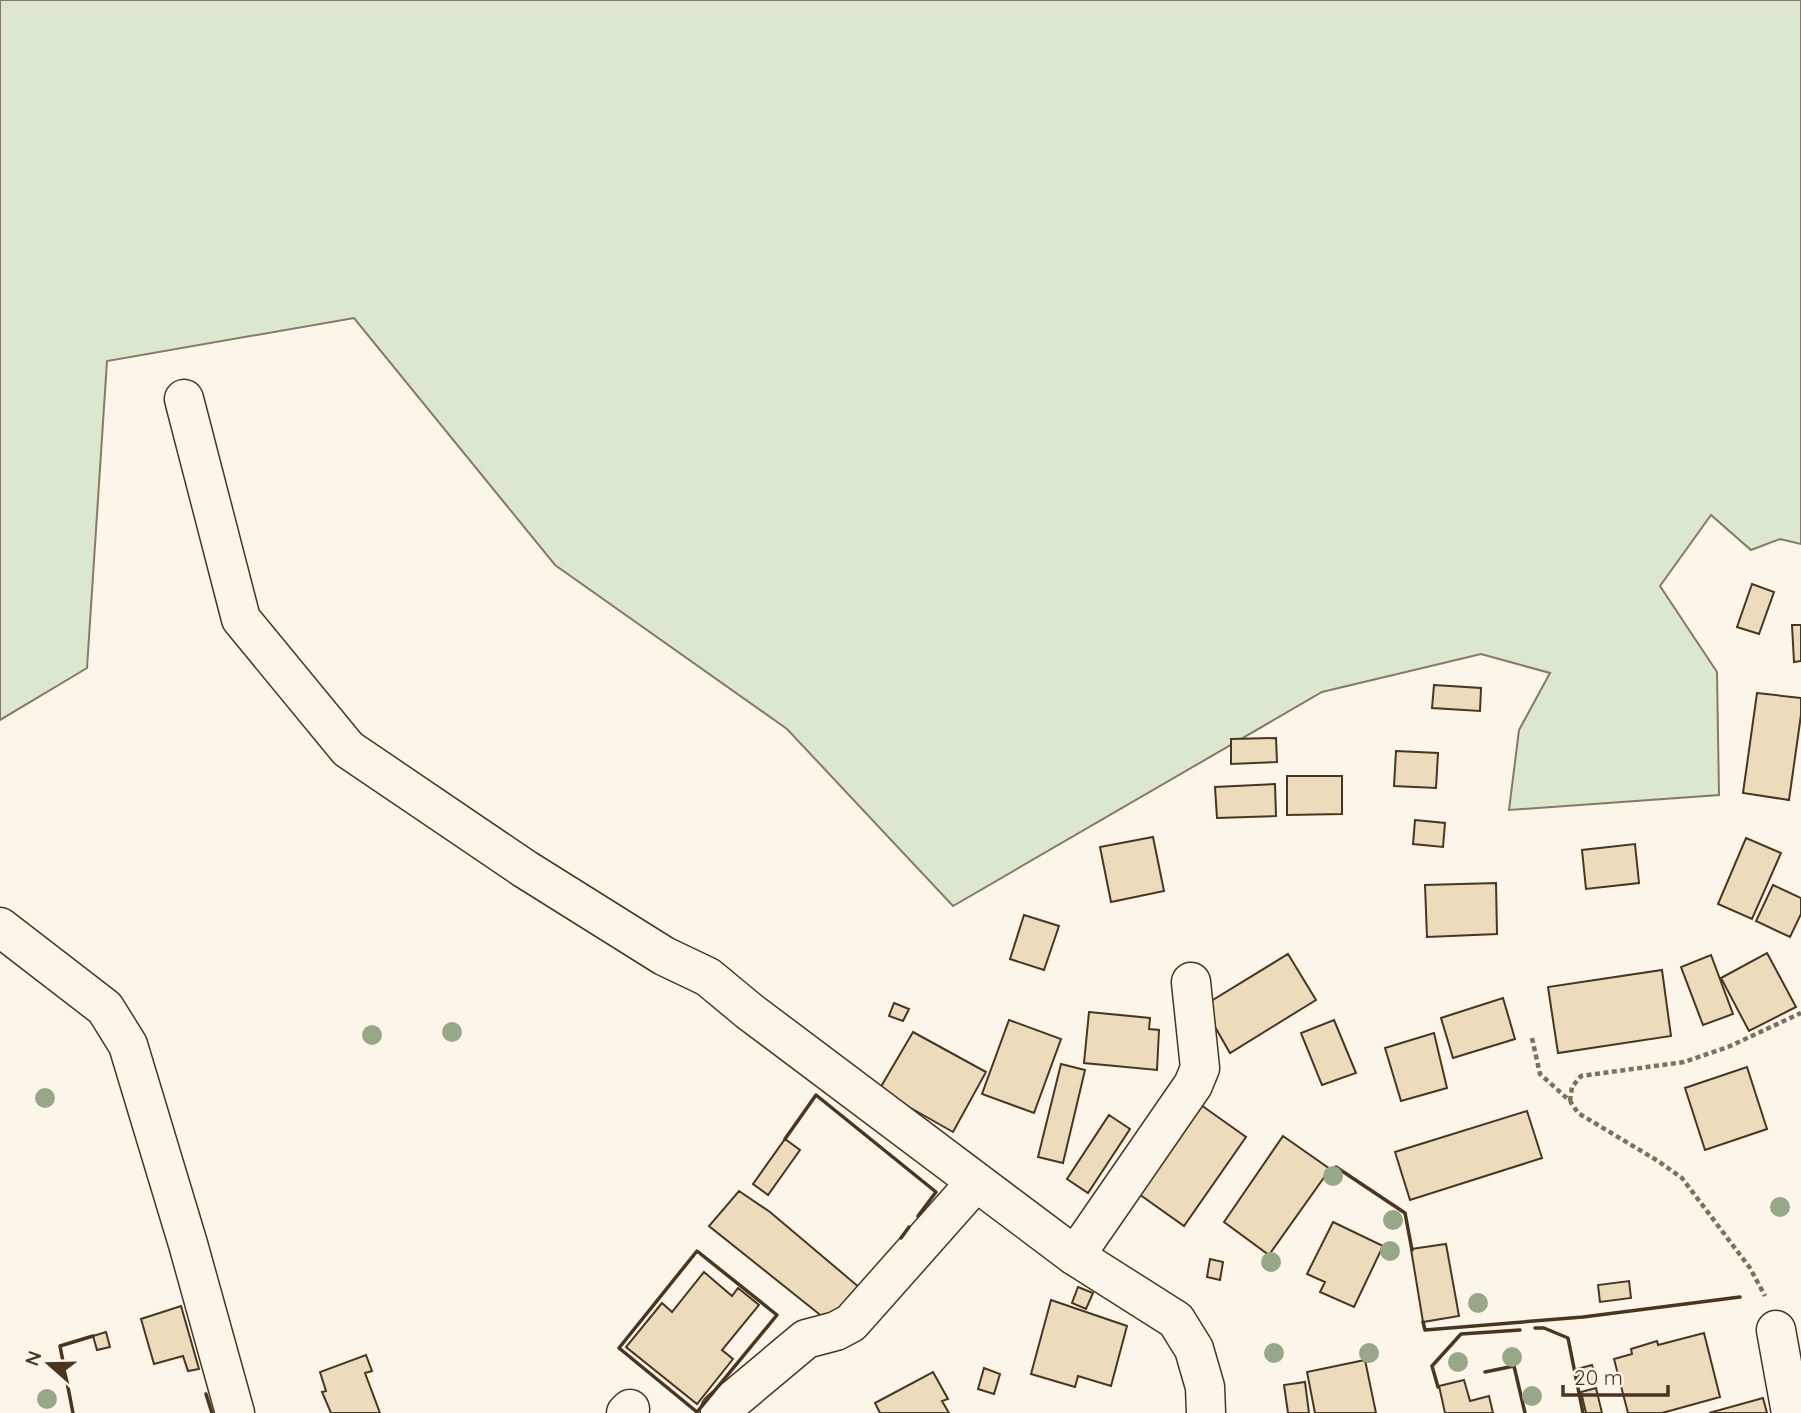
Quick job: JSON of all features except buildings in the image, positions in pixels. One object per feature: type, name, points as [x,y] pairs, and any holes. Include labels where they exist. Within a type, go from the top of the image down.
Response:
[{"type":"street","points":[[184,399],[241,619],[348,749],[536,876],[663,956],[708,977],[749,1011],[1075,1256],[1176,1320],[1194,1349],[1205,1387],[1206,1413]]},
{"type":"street","points":[[0,927],[104,1008],[128,1045],[235,1413]]},
{"type":"street","points":[[1075,1256],[1193,1085],[1200,1068],[1191,982]]},
{"type":"street","points":[[720,1410],[806,1339],[836,1331],[851,1322],[976,1182]]},
{"type":"street","points":[[1776,1330],[1791,1413]]},
{"type":"path","points":[[1570,1101],[1572,1087],[1581,1076],[1684,1062],[1728,1047],[1801,1013]]},
{"type":"path","points":[[1532,1038],[1540,1074],[1570,1101],[1578,1112],[1682,1178],[1750,1268],[1766,1298],[1776,1330]]},
{"type":"green space","points":[[0,0],[1801,0],[1801,544],[1780,539],[1751,550],[1711,515],[1660,586],[1717,672],[1719,795],[1509,810],[1519,730],[1550,673],[1481,654],[1322,692],[953,906],[787,729],[555,565],[354,318],[107,361],[87,668],[0,720]]},
{"type":"wall","points":[[785,1139],[816,1095],[936,1192],[918,1216]]},
{"type":"wall","points":[[1336,1167],[1405,1213],[1412,1250]]},
{"type":"wall","points":[[901,1238],[909,1227]]},
{"type":"wall","points":[[697,1251],[777,1315],[697,1412],[619,1348],[697,1251]]},
{"type":"wall","points":[[1423,1322],[1425,1330],[1583,1317],[1740,1297]]},
{"type":"wall","points":[[1535,1328],[1544,1328],[1568,1338],[1583,1413]]},
{"type":"wall","points":[[1438,1387],[1432,1366],[1461,1334],[1520,1330]]},
{"type":"wall","points":[[73,1413],[60,1346],[93,1336]]},
{"type":"wall","points":[[1485,1372],[1514,1366],[1525,1413]]},
{"type":"wall","points":[[206,1394],[212,1413]]}]
